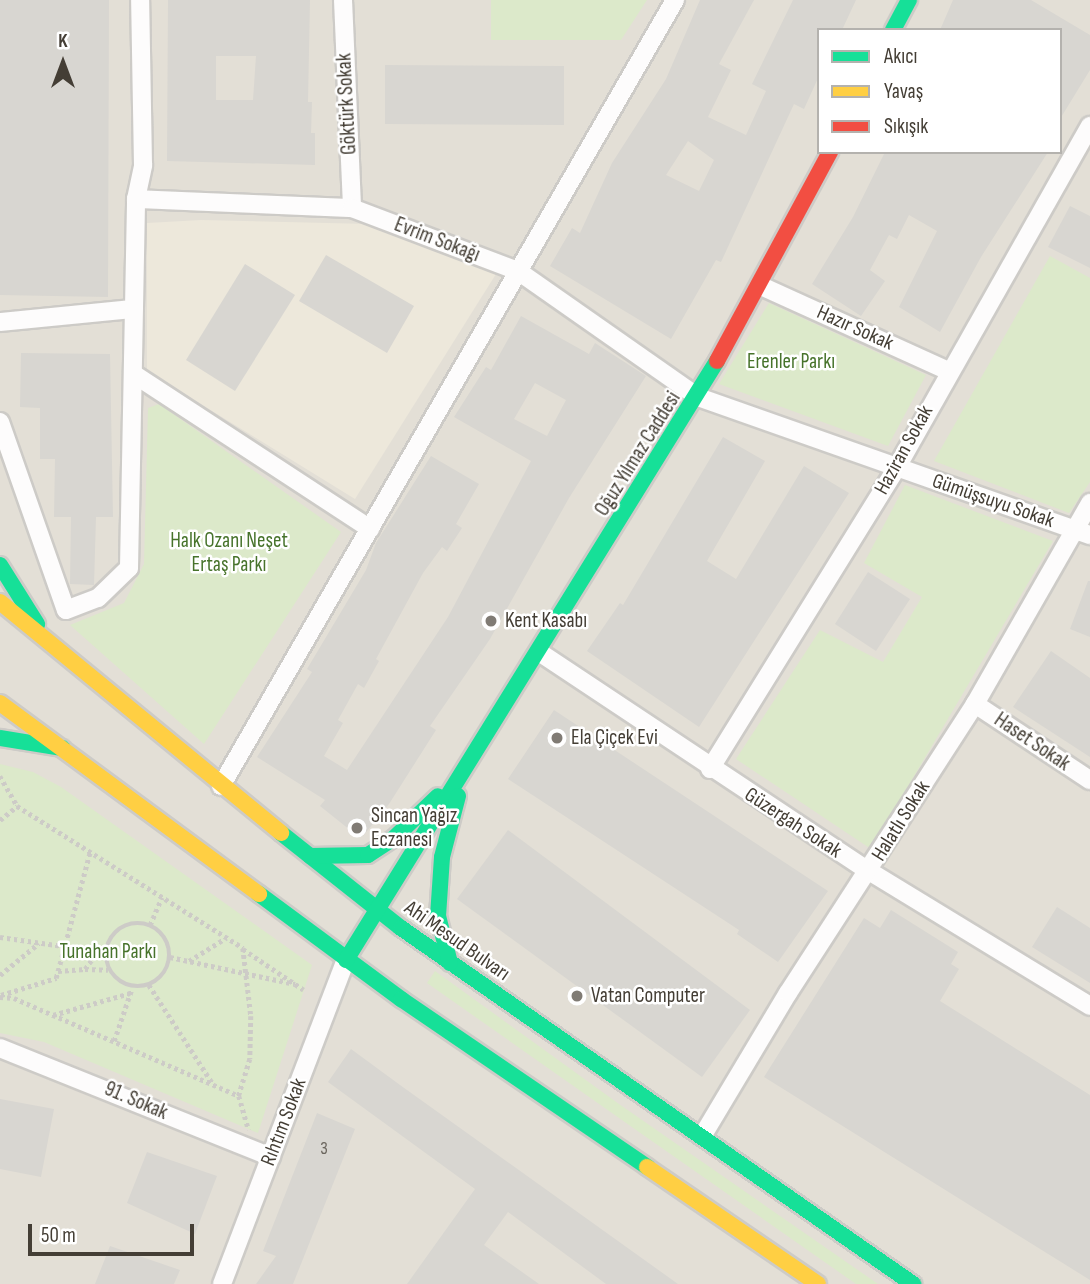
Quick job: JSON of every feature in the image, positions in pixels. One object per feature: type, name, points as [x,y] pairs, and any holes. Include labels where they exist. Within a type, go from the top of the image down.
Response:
[{"type":"main road","points":[[894,28],[909,0]]},
{"type":"main road","name":"Oğuz Yılmaz Caddesi","points":[[466,769],[698,397],[761,286],[829,154]]},
{"type":"main road","points":[[0,565],[50,645]]},
{"type":"main road","name":"Ahi Mesud Bulvarı","points":[[0,602],[221,786],[378,909],[913,1284]]},
{"type":"main road","points":[[0,703],[64,749],[130,803],[345,960],[808,1282]]},
{"type":"main road","points":[[0,738],[64,749]]},
{"type":"main road","points":[[310,856],[368,855],[393,839],[466,769]]},
{"type":"main road","points":[[345,960],[466,769]]},
{"type":"main road","points":[[450,962],[438,916],[442,858],[466,769]]},
{"type":"street","points":[[0,422],[66,610],[97,598],[129,568],[135,375],[133,309],[136,200],[143,165],[140,0]]},
{"type":"street","name":"Göktürk Sokak","points":[[343,0],[352,208]]},
{"type":"street","points":[[221,786],[675,0]]},
{"type":"street","name":"Haziran Sokak","points":[[710,769],[897,467],[948,371],[1090,126]]},
{"type":"street","name":"Evrim Sokağı","points":[[136,200],[352,208],[518,271],[698,397]]},
{"type":"street","name":"Hazır Sokak","points":[[761,286],[948,371]]},
{"type":"street","points":[[0,322],[133,309]]},
{"type":"street","points":[[135,375],[370,529]]},
{"type":"street","name":"Gümüşsuyu Sokak","points":[[698,397],[1090,535]]},
{"type":"street","name":"Halatlı Sokak","points":[[703,1135],[788,993],[975,704],[1071,529],[1090,503]]},
{"type":"street","name":"Güzergah Sokak","points":[[539,652],[710,769],[869,871],[1090,1006]]},
{"type":"street","name":"Haset Sokak","points":[[975,704],[1090,780]]},
{"type":"street","name":"Rıhtım Sokak","points":[[222,1284],[263,1154],[345,960]]},
{"type":"street","name":"91. Sokak","points":[[0,1048],[263,1154]]},
{"type":"path","points":[[0,776],[17,806],[243,948],[304,990]]},
{"type":"path","points":[[0,820],[17,806]]},
{"type":"path","points":[[0,996],[56,978],[90,852]]},
{"type":"path","points":[[150,925],[162,897]]},
{"type":"path","points":[[53,1015],[149,985],[163,976],[170,957],[165,937],[150,925],[139,922],[118,929],[106,952],[108,970]]},
{"type":"path","points":[[0,937],[106,952]]},
{"type":"path","points":[[189,961],[226,938]]},
{"type":"path","points":[[0,975],[40,942]]},
{"type":"path","points":[[243,948],[250,1059],[239,1096],[263,1154]]},
{"type":"path","points":[[85,969],[98,951]]},
{"type":"path","points":[[170,957],[295,984]]},
{"type":"path","points":[[58,971],[108,970],[131,990]]},
{"type":"path","points":[[149,985],[213,1084]]},
{"type":"path","points":[[114,1041],[131,990]]},
{"type":"path","points":[[0,996],[14,998],[239,1096]]},
{"type":"shaded area","points":[[0,0],[1090,0],[1090,1284],[0,1284]]},
{"type":"shaded area","points":[[201,220],[369,224],[496,274],[355,499],[147,371],[147,223]]},
{"type":"green space","points":[[491,0],[647,0],[621,40],[491,40]]},
{"type":"green space","points":[[1050,256],[1090,278],[1090,482],[1069,513],[934,461]]},
{"type":"green space","name":"Erenler Parkı","points":[[769,303],[926,375],[888,446],[719,384]]},
{"type":"green space","name":"Halk Ozanı Neşet Ertaş Parkı","points":[[159,404],[341,532],[204,744],[70,625],[124,603],[144,564],[148,408]]},
{"type":"green space","points":[[905,485],[1053,541],[871,849],[736,759],[820,630],[883,662],[922,597],[864,563]]},
{"type":"green space","name":"Tunahan Parkı","points":[[0,764],[33,772],[61,787],[312,965],[258,1133],[44,1042],[0,1033]]},
{"type":"green space","points":[[435,971],[619,1104],[878,1284],[856,1284],[427,983]]},
{"type":"building","points":[[0,0],[109,0],[108,297],[0,295]]},
{"type":"building","points":[[168,0],[310,0],[308,102],[312,102],[311,133],[315,133],[315,165],[167,161]],"holes":[[[216,56],[256,56],[253,100],[216,100]]]},
{"type":"building","points":[[700,0],[754,0],[719,64],[731,70],[708,117],[746,135],[766,91],[752,84],[793,0],[856,0],[843,28],[817,28],[817,80],[804,109],[794,104],[721,262],[716,260],[671,339],[550,266],[572,228],[580,233],[612,163],[666,79]],"holes":[[[688,141],[714,160],[699,191],[666,175]]]},
{"type":"building","points":[[953,0],[1031,0],[1090,35],[1090,70],[1062,116],[1062,28],[941,28]]},
{"type":"building","points":[[385,65],[564,66],[564,125],[385,124]]},
{"type":"building","points":[[884,154],[1047,154],[981,257],[940,332],[899,307],[937,231],[909,215],[897,239],[889,235],[870,270],[885,281],[861,316],[812,284],[853,217]]},
{"type":"building","points":[[1070,206],[1090,216],[1090,268],[1048,247]]},
{"type":"building","points":[[326,255],[414,306],[387,353],[299,301]]},
{"type":"building","points":[[245,264],[295,295],[235,391],[186,360]]},
{"type":"building","points":[[521,316],[589,354],[595,343],[646,376],[569,498],[490,639],[430,726],[436,730],[389,804],[363,836],[355,834],[320,806],[325,800],[257,757],[312,672],[307,669],[366,570],[376,543],[431,456],[479,484],[456,524],[462,528],[447,551],[442,547],[423,573],[376,659],[379,661],[364,688],[358,684],[338,720],[343,723],[324,756],[347,770],[448,617],[531,461],[454,417],[486,367],[491,370]],"holes":[[[535,383],[566,400],[547,436],[514,419]]]},
{"type":"building","points":[[21,353],[110,354],[113,517],[96,517],[94,585],[70,584],[71,517],[54,517],[55,459],[40,459],[40,408],[20,407]]},
{"type":"building","points":[[723,437],[765,461],[707,561],[736,579],[804,466],[849,493],[699,727],[587,651],[620,603],[623,605]]},
{"type":"building","points":[[868,572],[910,599],[876,651],[835,624]]},
{"type":"building","points":[[1090,581],[1090,637],[1070,629]]},
{"type":"building","points":[[1051,651],[1090,678],[1090,757],[1013,707]]},
{"type":"building","points":[[554,710],[828,891],[778,962],[737,934],[739,930],[508,779]]},
{"type":"building","points":[[508,830],[750,1010],[702,1077],[457,899]]},
{"type":"building","points":[[1057,907],[1090,928],[1090,983],[1032,947]]},
{"type":"building","points":[[891,910],[958,952],[951,964],[959,969],[940,1001],[1090,1095],[1090,1280],[764,1077],[864,918],[880,928]]},
{"type":"building","points":[[351,1049],[678,1284],[606,1284],[508,1212],[484,1245],[539,1284],[407,1284],[475,1189],[328,1082]]},
{"type":"building","points":[[0,1099],[54,1109],[41,1177],[0,1169]]},
{"type":"building","points":[[317,1113],[355,1129],[293,1284],[256,1284],[276,1256],[263,1251]]},
{"type":"building","points":[[147,1152],[217,1176],[195,1234],[127,1203]]},
{"type":"building","points":[[110,1246],[180,1270],[174,1284],[95,1284]]},
{"type":"traffic: fast","points":[[894,28],[909,0]]},
{"type":"traffic: fast","points":[[346,960],[717,361]]},
{"type":"traffic: fast","points":[[0,565],[37,624]]},
{"type":"traffic: fast","points":[[0,738],[62,748]]},
{"type":"traffic: fast","points":[[310,856],[368,855],[393,839],[438,796]]},
{"type":"traffic: fast","points":[[450,963],[438,916],[442,857],[458,796]]},
{"type":"traffic: fast","points":[[281,833],[401,928],[913,1284]]},
{"type":"traffic: fast","points":[[259,894],[401,999],[647,1167]]},
{"type":"traffic: slow","points":[[0,602],[281,833]]},
{"type":"traffic: slow","points":[[0,703],[259,894]]},
{"type":"traffic: slow","points":[[647,1167],[818,1284]]},
{"type":"traffic: jam","points":[[717,361],[829,154]]},
{"type":"place","name":"Kent Kasabı","points":[[491,621]]},
{"type":"place","name":"Ela Çiçek Evi","points":[[557,738]]},
{"type":"place","name":"Sincan Yağız Eczanesi","points":[[357,828]]},
{"type":"place","name":"Vatan Computer","points":[[577,996]]}]
